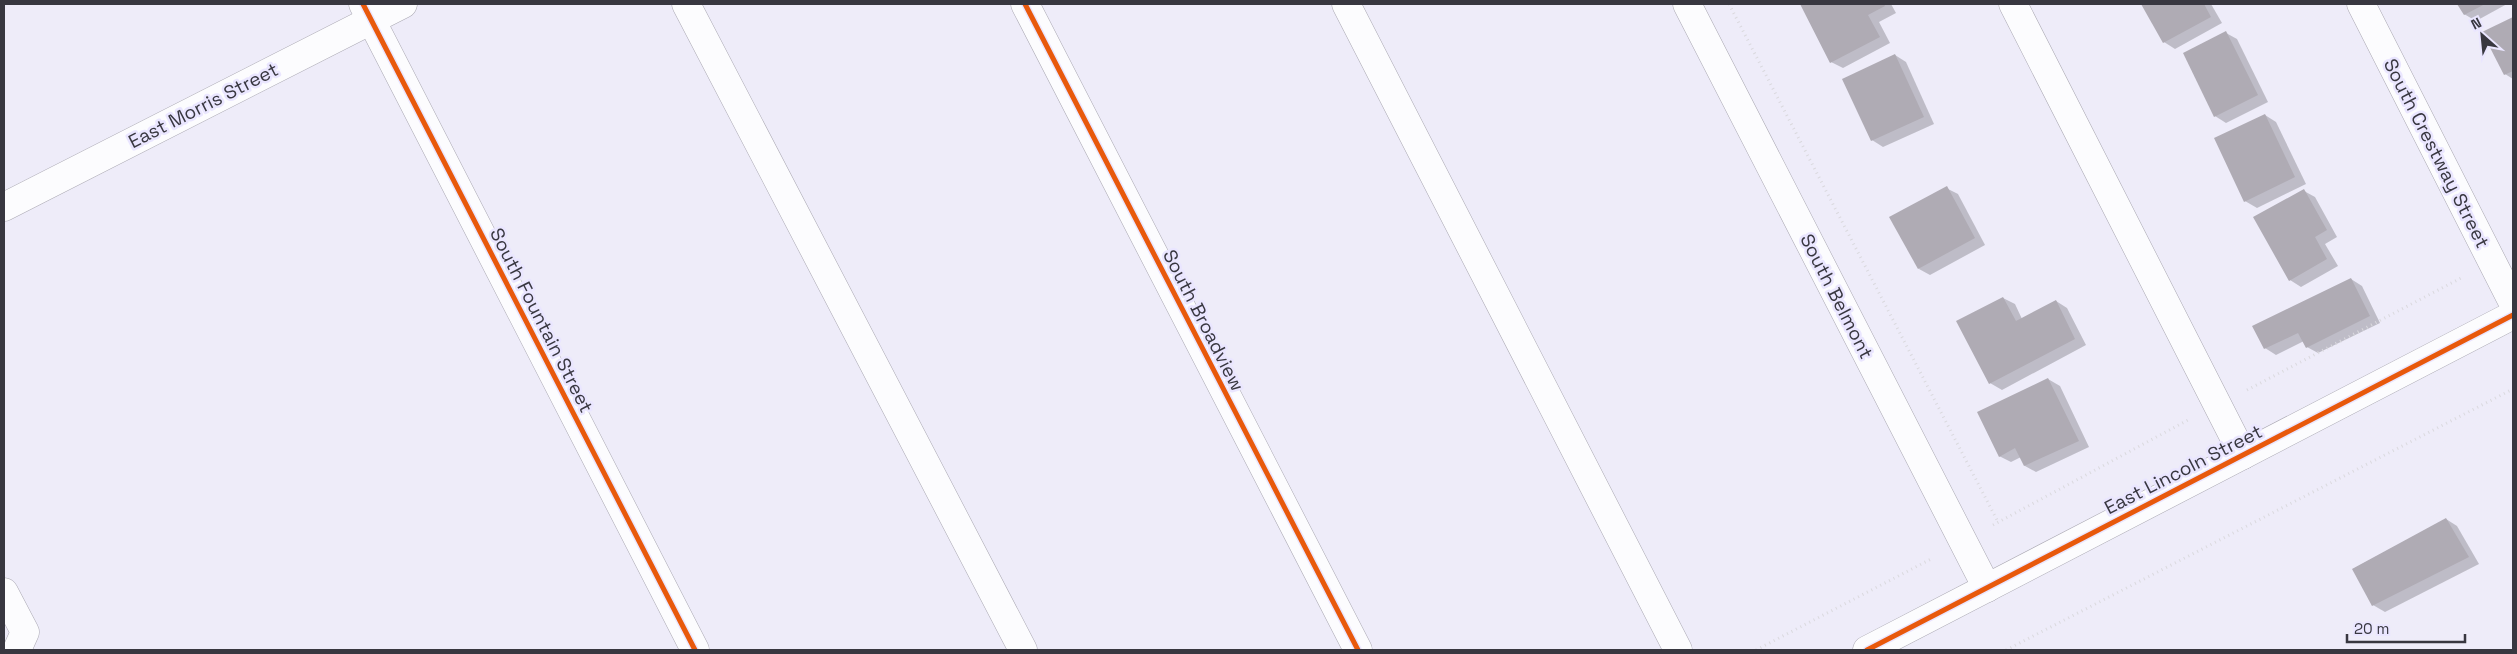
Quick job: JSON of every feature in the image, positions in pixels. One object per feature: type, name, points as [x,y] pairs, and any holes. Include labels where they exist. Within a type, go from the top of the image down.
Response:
[{"type":"street","name":"East Morris Street","points":[[4,207],[367,12],[403,4]]},
{"type":"street","points":[[686,4],[1023,650]]},
{"type":"street","name":"South Broadview","points":[[1025,4],[1358,650]]},
{"type":"street","points":[[1346,4],[1678,650]]},
{"type":"street","name":"South Belmont","points":[[1687,4],[1987,588]]},
{"type":"street","points":[[2012,4],[2243,455]]},
{"type":"street","name":"South Crestway Street","points":[[2361,4],[2513,303]]},
{"type":"street","name":"South Fountain Street","points":[[367,12],[695,650]]},
{"type":"street","name":"East Lincoln Street","points":[[1867,650],[2513,315]]},
{"type":"street","points":[[4,592],[25,632],[17,650]]},
{"type":"path","points":[[1729,4],[1998,522]]},
{"type":"path","points":[[1756,650],[1835,611],[2218,405],[2492,262]]},
{"type":"path","points":[[2006,650],[2513,388]]},
{"type":"building","points":[[1800,4],[1884,4],[1885,6],[1868,15],[1880,37],[1830,63]]},
{"type":"building","points":[[2141,4],[2204,4],[2211,17],[2163,43]]},
{"type":"building","points":[[2457,4],[2485,4],[2464,15]]},
{"type":"building","points":[[2513,17],[2513,71],[2504,75],[2482,32]]},
{"type":"building","points":[[2226,31],[2258,95],[2214,117],[2183,53]]},
{"type":"building","points":[[1895,54],[1924,117],[1871,141],[1842,79]]},
{"type":"building","points":[[2265,114],[2295,177],[2244,202],[2214,138]]},
{"type":"building","points":[[1947,186],[1975,238],[1918,269],[1889,217]]},
{"type":"building","points":[[2304,189],[2327,230],[2315,237],[2327,259],[2289,281],[2253,217]]},
{"type":"building","points":[[2351,278],[2370,316],[2306,348],[2298,333],[2264,349],[2252,326]]},
{"type":"building","points":[[2003,297],[2016,321],[2056,300],[2075,339],[1989,384],[1956,321]]},
{"type":"building","points":[[2048,378],[2079,441],[2024,466],[2015,448],[1999,457],[1977,412]]},
{"type":"building","points":[[2446,518],[2469,557],[2372,606],[2352,569]]},
{"type":"cycle path","points":[[363,4],[695,650]]},
{"type":"cycle path","points":[[1025,4],[1358,650]]},
{"type":"cycle path","points":[[1867,650],[2513,315]]}]
